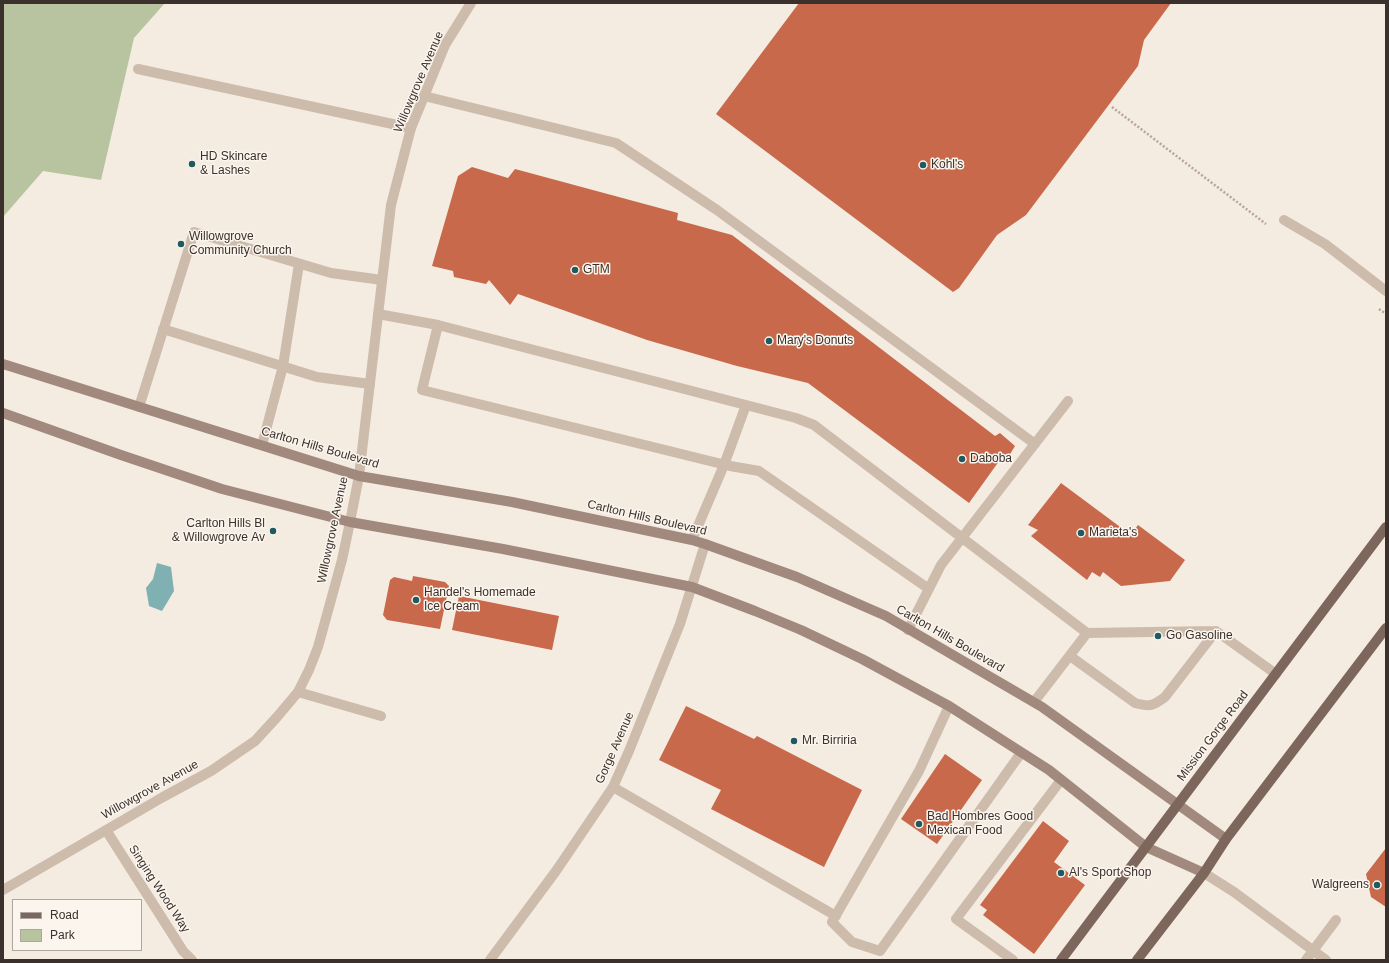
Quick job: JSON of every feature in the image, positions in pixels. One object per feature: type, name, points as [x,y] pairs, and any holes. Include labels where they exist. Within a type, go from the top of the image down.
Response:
[{"type":"main road","name":"Carlton Hills Boulevard","points":[[3,364],[359,476],[512,502],[692,540],[797,577],[886,616],[1034,702],[1226,839]]},
{"type":"main road","points":[[3,413],[121,456],[222,488],[350,522],[692,587],[755,611],[801,630],[862,659],[949,706],[1049,770],[1146,847],[1204,873]]},
{"type":"main road","name":"Mission Gorge Road","points":[[1061,960],[1386,527]]},
{"type":"main road","points":[[1137,960],[1204,873],[1226,839],[1386,628]]},
{"type":"street","name":"Willowgrove Avenue","points":[[3,890],[162,797],[211,771],[255,741],[298,692],[309,670],[318,646],[342,560],[350,522],[359,476],[392,205],[411,128],[445,45],[471,3]]},
{"type":"street","points":[[138,70],[411,128]]},
{"type":"street","points":[[424,96],[616,143],[717,210],[1035,444]]},
{"type":"street","points":[[1284,220],[1325,244],[1386,291]]},
{"type":"street","points":[[139,407],[194,232],[331,273],[382,280]]},
{"type":"street","points":[[262,445],[283,366],[299,264]]},
{"type":"street","points":[[378,314],[438,325],[796,418],[814,425],[1087,632],[1216,631],[1276,674]]},
{"type":"street","points":[[438,325],[422,390],[724,464],[759,471],[929,589]]},
{"type":"street","points":[[163,329],[317,377],[370,384]]},
{"type":"street","points":[[908,630],[941,565],[1068,401]]},
{"type":"street","points":[[692,540],[724,464],[746,405]]},
{"type":"street","name":"Gorge Avenue","points":[[490,960],[556,871],[613,787],[630,751],[674,638],[706,544]]},
{"type":"street","points":[[1070,656],[1135,703],[1147,706],[1155,704],[1165,697],[1216,631]]},
{"type":"street","points":[[1034,702],[1087,632]]},
{"type":"street","points":[[298,692],[381,716]]},
{"type":"street","points":[[949,706],[919,770],[832,922],[852,942],[880,951],[1021,753]]},
{"type":"street","points":[[1013,960],[956,919],[1062,780]]},
{"type":"street","points":[[613,787],[836,916]]},
{"type":"street","name":"Singing Wood Way","points":[[106,830],[183,951],[192,960]]},
{"type":"street","points":[[1204,873],[1234,892],[1326,960]]},
{"type":"street","points":[[1306,960],[1336,920]]},
{"type":"path","points":[[1112,107],[1269,227]]},
{"type":"path","points":[[1374,305],[1386,314]]},
{"type":"green space","points":[[3,3],[165,3],[134,38],[101,180],[43,171],[3,217]]},
{"type":"water","points":[[157,563],[171,567],[174,591],[162,611],[149,606],[146,588],[153,579]]},
{"type":"building","name":"Kohl's","points":[[799,3],[1171,3],[1144,40],[1138,66],[1026,215],[997,235],[959,288],[953,292],[716,114]]},
{"type":"building","points":[[472,167],[508,178],[515,169],[678,213],[677,220],[732,235],[995,436],[1000,433],[1015,446],[1007,459],[1002,457],[969,503],[808,383],[737,366],[647,340],[518,294],[510,305],[489,280],[486,284],[454,277],[453,271],[432,266],[458,176]]},
{"type":"building","name":"Marieta's","points":[[1061,483],[1131,535],[1138,525],[1185,560],[1170,581],[1121,586],[1103,572],[1100,577],[1092,572],[1087,580],[1031,536],[1038,530],[1028,525]]},
{"type":"building","name":"Handel's Homemade Ice Cream","points":[[413,576],[445,582],[449,586],[440,629],[387,620],[383,615],[390,580],[394,577],[412,581]]},
{"type":"building","points":[[459,596],[559,616],[552,650],[452,630]]},
{"type":"building","points":[[686,706],[754,739],[757,736],[862,790],[824,867],[711,809],[721,790],[659,760]]},
{"type":"building","points":[[945,754],[982,780],[937,844],[901,819]]},
{"type":"building","points":[[1043,821],[1069,841],[1054,862],[1085,885],[1034,954],[983,915],[987,910],[980,905]]},
{"type":"building","name":"Walgreens","points":[[1386,848],[1386,907],[1371,897],[1366,874]]},
{"type":"place","name":"HD Skincare & Lashes","points":[[192,164]]},
{"type":"place","name":"Kohl's","points":[[923,165]]},
{"type":"place","name":"Willowgrove Community Church","points":[[181,244]]},
{"type":"place","name":"GTM","points":[[575,270]]},
{"type":"place","name":"Mary's Donuts","points":[[769,341]]},
{"type":"place","name":"Daboba","points":[[962,459]]},
{"type":"place","name":"Carlton Hills Bl & Willowgrove Av","points":[[273,531]]},
{"type":"place","name":"Marieta's","points":[[1081,533]]},
{"type":"place","name":"Handel's Homemade Ice Cream","points":[[416,600]]},
{"type":"place","name":"Go Gasoline","points":[[1158,636]]},
{"type":"place","name":"Mr. Birriria","points":[[794,741]]},
{"type":"place","name":"Bad Hombres Good Mexican Food","points":[[919,824]]},
{"type":"place","name":"Al's Sport Shop","points":[[1061,873]]},
{"type":"place","name":"Walgreens","points":[[1377,885]]}]
